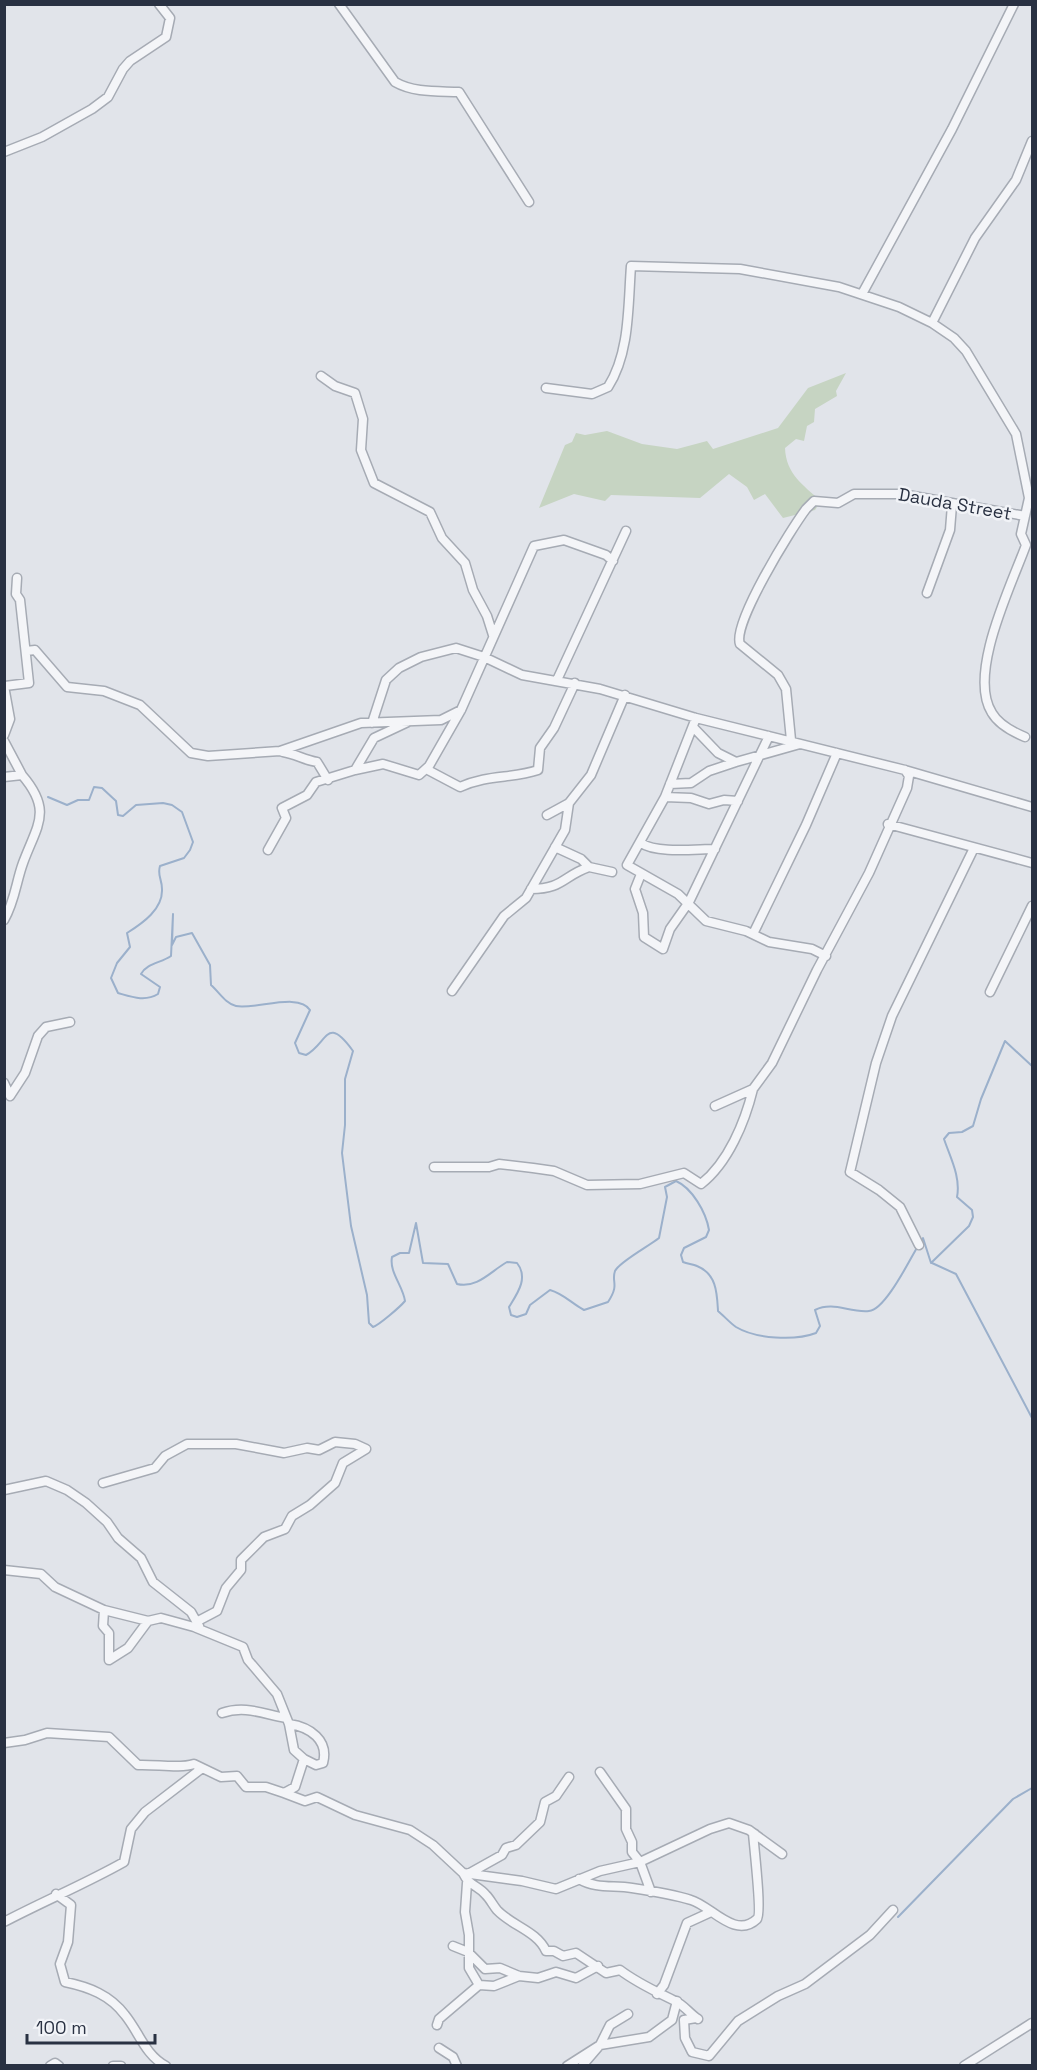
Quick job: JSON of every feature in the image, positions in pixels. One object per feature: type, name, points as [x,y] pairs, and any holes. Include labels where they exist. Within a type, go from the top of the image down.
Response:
[{"type":"street","points":[[4,152],[42,137],[92,109],[108,97],[123,69],[166,37],[170,18],[159,4]]},
{"type":"street","points":[[339,4],[395,82],[404,87],[421,90],[459,92],[530,202]]},
{"type":"street","points":[[862,294],[952,129],[1014,4]]},
{"type":"street","points":[[932,323],[975,238],[1016,180],[1032,141]]},
{"type":"street","points":[[546,388],[592,394],[609,387],[623,346],[631,266],[740,269],[862,294],[932,323],[954,338],[966,351],[1016,434],[1029,498],[1021,534],[1026,545],[992,640],[984,683],[992,713],[1003,725],[1025,737]]},
{"type":"street","points":[[321,376],[335,386],[355,393],[363,419],[361,450],[374,483],[430,512],[442,538],[465,563],[472,590],[487,616],[493,635]]},
{"type":"street","name":"Dauda Street","points":[[791,740],[786,689],[778,675],[740,644],[738,639],[744,615],[796,522],[814,501],[838,503],[854,494],[885,492],[1025,516]]},
{"type":"street","points":[[927,593],[950,530],[952,505]]},
{"type":"street","points":[[557,680],[626,531]]},
{"type":"street","name":"Dauda Street","points":[[1021,534],[1032,539]]},
{"type":"street","points":[[268,850],[286,818],[282,808],[307,795],[316,782],[383,764],[419,775],[426,769],[461,710],[534,546],[564,540],[606,555],[613,561]]},
{"type":"street","points":[[4,735],[10,719],[5,686],[29,683],[20,600],[16,594],[17,578]]},
{"type":"street","points":[[372,723],[386,680],[399,668],[421,657],[456,648],[483,657],[507,670],[546,681],[575,683],[625,695],[696,718],[905,770],[1032,807]]},
{"type":"street","points":[[26,651],[35,650],[67,687],[104,691],[140,705],[191,753],[208,756],[280,751],[346,727],[372,723],[441,720],[461,710]]},
{"type":"street","points":[[426,769],[460,787],[480,778],[524,775],[538,770],[540,748],[554,728],[575,683]]},
{"type":"street","points":[[547,815],[569,803],[591,775],[625,695]]},
{"type":"street","points":[[696,718],[664,797],[627,865],[689,902],[706,921],[753,934],[769,942],[812,949],[826,956]]},
{"type":"street","points":[[355,770],[374,738],[408,722]]},
{"type":"street","points":[[693,727],[718,753],[736,762]]},
{"type":"street","points":[[641,874],[635,889],[643,913],[644,937],[663,949],[670,929],[689,902],[716,849],[769,736]]},
{"type":"street","points":[[4,741],[22,775],[36,791],[39,828],[32,839],[15,899],[4,920]]},
{"type":"street","points":[[670,783],[691,783],[709,771],[804,744]]},
{"type":"street","points":[[280,751],[317,762],[328,780]]},
{"type":"street","points":[[753,934],[807,825],[837,753]]},
{"type":"street","points":[[434,1167],[489,1167],[500,1164],[554,1171],[587,1185],[640,1184],[684,1173],[701,1185],[712,1176],[737,1135],[748,1109],[753,1089],[772,1063],[817,970],[869,873],[906,788],[909,776],[905,770]]},
{"type":"street","points":[[4,777],[22,775]]},
{"type":"street","points":[[664,797],[691,798],[709,804],[724,800],[738,801]]},
{"type":"street","points":[[452,991],[504,916],[526,898],[531,890],[565,830],[569,803]]},
{"type":"street","points":[[888,825],[1032,863]]},
{"type":"street","points":[[641,843],[647,847],[666,849],[716,849]]},
{"type":"street","points":[[555,848],[581,859],[589,867],[612,872]]},
{"type":"street","points":[[919,1245],[900,1208],[879,1190],[850,1173],[876,1063],[892,1016],[974,848]]},
{"type":"street","points":[[531,890],[561,885],[576,872],[589,867]]},
{"type":"street","points":[[990,992],[1032,906]]},
{"type":"street","points":[[4,1083],[10,1096],[25,1073],[38,1036],[46,1027],[70,1022]]},
{"type":"street","points":[[715,1106],[753,1089]]},
{"type":"street","points":[[103,1483],[155,1467],[165,1456],[188,1444],[236,1444],[284,1453],[307,1448],[319,1450],[335,1442],[356,1444],[369,1449],[343,1463],[335,1483],[310,1505],[292,1516],[285,1529],[264,1538],[242,1560],[241,1570],[226,1588],[217,1611],[197,1626]]},
{"type":"street","points":[[4,1490],[46,1480],[67,1490],[107,1522],[118,1538],[141,1558],[153,1582],[191,1612],[197,1626]]},
{"type":"street","points":[[4,1570],[41,1574],[55,1587],[104,1610],[148,1621],[161,1618],[197,1626],[243,1647],[248,1660],[277,1694],[288,1721],[294,1750],[304,1759],[316,1765],[323,1763],[325,1755],[322,1740],[311,1732],[288,1721],[270,1712],[258,1713],[246,1708],[222,1713]]},
{"type":"street","points":[[104,1610],[104,1626],[109,1633],[109,1660],[128,1648],[148,1621]]},
{"type":"street","points":[[4,1743],[48,1733],[109,1737],[138,1765],[162,1763],[184,1768],[194,1764],[221,1777],[237,1776],[246,1787],[266,1787],[305,1802],[317,1797],[355,1815],[410,1830],[433,1845],[485,1893],[496,1909],[522,1930],[541,1940],[546,1951],[554,1951],[563,1956],[576,1953],[598,1965],[606,1973],[620,1970],[657,1994],[677,2001],[698,2019],[678,2023],[672,2020]]},
{"type":"street","points":[[284,1793],[295,1787],[304,1759]]},
{"type":"street","points":[[4,1922],[124,1862],[131,1829],[145,1812],[201,1769]]},
{"type":"street","points":[[600,1772],[626,1809],[626,1829],[632,1842],[632,1852],[640,1862],[651,1892]]},
{"type":"street","points":[[466,1877],[502,1855],[506,1848],[516,1845],[540,1822],[545,1802],[556,1796],[568,1777]]},
{"type":"street","points":[[466,1877],[522,1881],[556,1889],[579,1879],[640,1862],[710,1828],[729,1823],[753,1833],[761,1913],[758,1918],[744,1924],[726,1922],[695,1901],[630,1887],[592,1886],[579,1879]]},
{"type":"street","points":[[466,1877],[465,1912],[469,1968],[479,1985]]},
{"type":"street","points":[[56,1894],[71,1905],[68,1942],[60,1965],[65,1982],[107,1996],[126,2015],[145,2046],[161,2065]]},
{"type":"street","points":[[684,2020],[685,2038],[692,2052],[709,2056],[738,2021],[778,1995],[805,1984],[870,1935],[892,1910]]},
{"type":"street","points":[[657,1994],[664,1985],[687,1923],[711,1912]]},
{"type":"street","points":[[453,1946],[468,1952],[485,1969],[500,1968],[519,1976],[537,1978],[556,1972],[576,1978],[598,1965]]},
{"type":"street","points":[[437,2025],[440,2019],[479,1985],[494,1986],[519,1976]]},
{"type":"street","points":[[567,2066],[600,2045],[649,2037],[672,2020],[677,2001]]},
{"type":"street","points":[[582,2066],[600,2045],[610,2025],[628,2014]]},
{"type":"street","points":[[964,2066],[1032,2023]]},
{"type":"street","points":[[439,2048],[453,2057],[457,2066]]},
{"type":"street","points":[[50,2066],[55,2063],[59,2066]]},
{"type":"street","points":[[112,2066],[121,2066]]},
{"type":"green space","points":[[846,373],[836,391],[837,396],[815,409],[814,422],[807,426],[804,441],[796,439],[785,448],[792,472],[821,501],[815,510],[783,518],[765,494],[754,500],[747,487],[729,474],[700,498],[611,495],[605,501],[574,494],[539,508],[565,445],[572,442],[576,433],[585,435],[607,431],[642,444],[677,449],[707,441],[713,449],[778,428],[808,388]]},
{"type":"waterway","points":[[48,797],[67,805],[78,800],[89,800],[94,787],[102,788],[116,801],[118,815],[123,816],[136,805],[163,803],[172,805],[182,812],[193,842],[184,858],[160,866],[162,889],[159,903],[151,915],[127,933],[130,947],[117,963],[111,978],[118,993],[143,998],[158,994],[160,987],[141,974],[150,965],[171,956],[173,914],[172,945],[176,937],[192,933],[210,965],[211,985],[229,1003],[244,1007],[287,1002],[304,1005],[310,1010],[295,1043],[299,1053],[306,1055],[332,1033],[337,1034],[353,1051],[345,1079],[345,1125],[342,1153],[351,1226],[367,1295],[369,1323],[373,1327],[405,1301],[392,1268],[392,1257],[400,1253],[409,1253],[416,1223],[423,1263],[448,1264],[457,1284],[477,1282],[507,1262],[517,1263],[522,1280],[509,1307],[511,1315],[517,1317],[526,1314],[530,1305],[550,1290],[584,1310],[608,1302],[614,1291],[614,1275],[618,1267],[659,1238],[667,1197],[665,1187],[676,1181],[682,1184],[697,1201],[709,1230],[706,1237],[684,1248],[681,1255],[683,1262],[697,1266],[709,1274],[715,1285],[718,1311],[736,1327],[754,1334],[776,1338],[807,1336],[816,1333],[820,1326],[815,1310],[829,1307],[862,1311],[875,1309],[896,1284],[918,1246]]},
{"type":"waterway","points":[[921,1241],[923,1238],[931,1263],[969,1226],[973,1217],[972,1210],[957,1197],[958,1182],[944,1139],[949,1133],[962,1132],[973,1126],[981,1099],[1005,1041],[1032,1066]]},
{"type":"waterway","points":[[1032,1114],[1032,1124]]},
{"type":"waterway","points":[[932,1263],[956,1274],[1032,1418]]},
{"type":"waterway","points":[[898,1917],[1013,1799],[1032,1788]]}]
